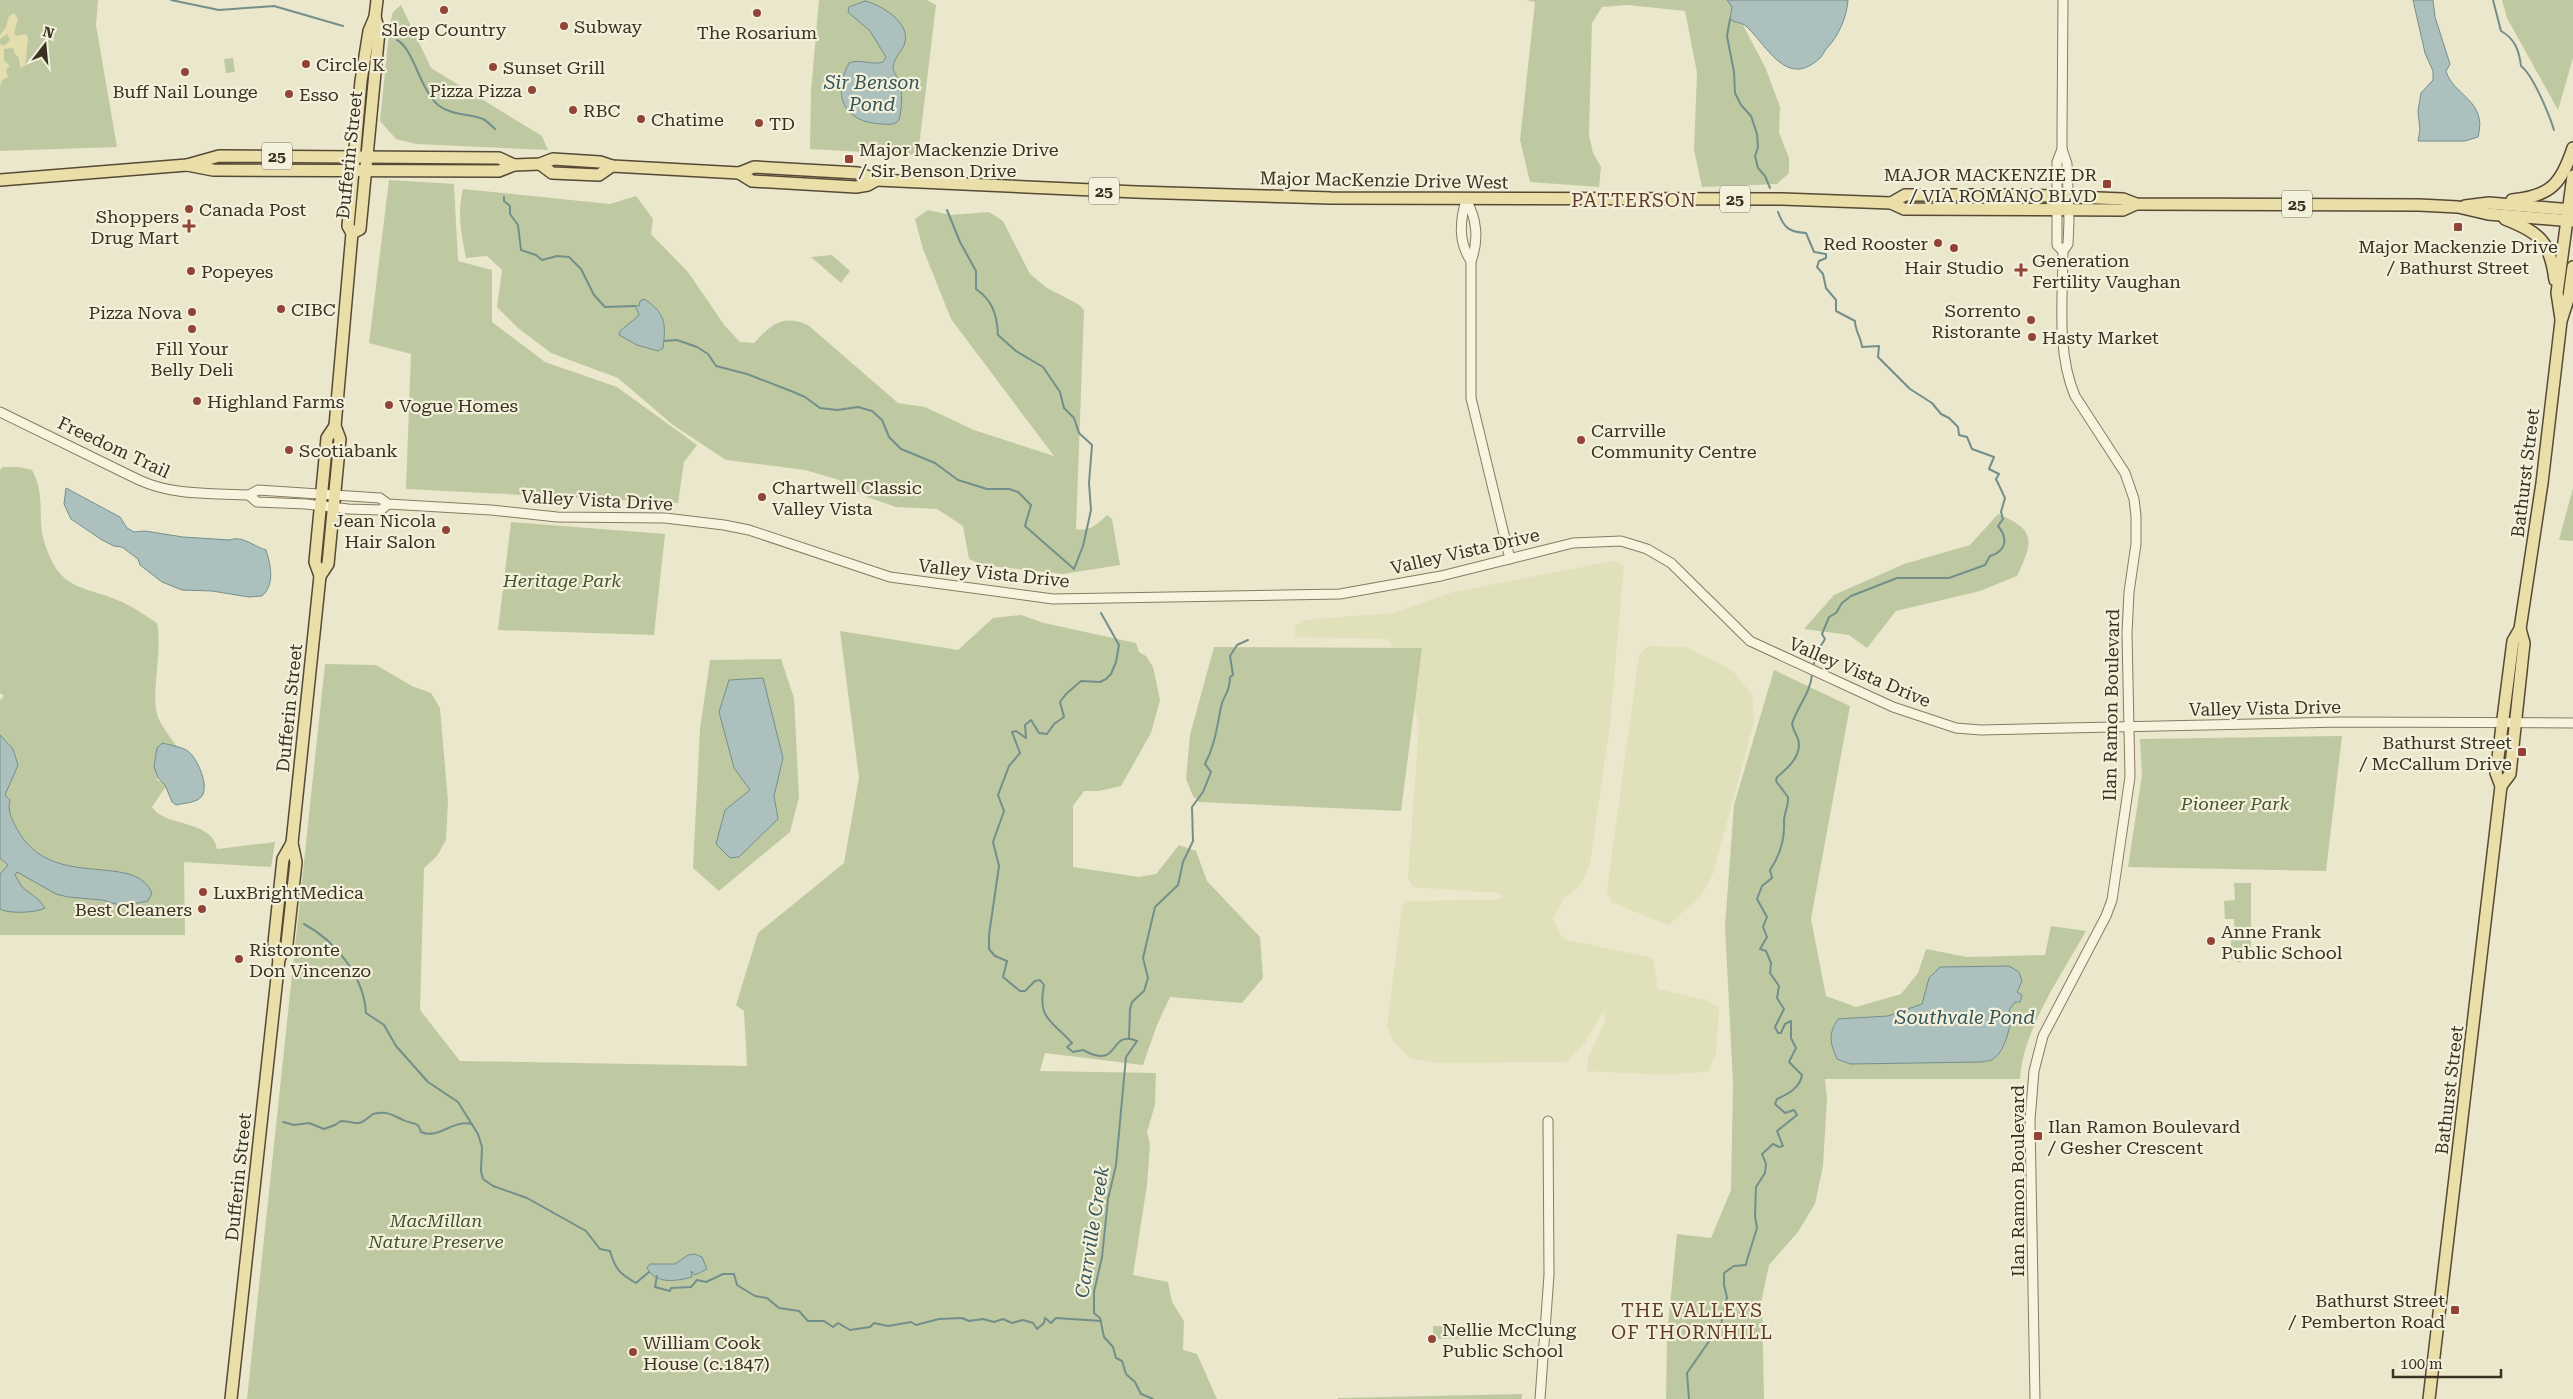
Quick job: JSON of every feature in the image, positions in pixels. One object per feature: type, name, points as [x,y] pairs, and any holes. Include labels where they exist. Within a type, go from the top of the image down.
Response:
[{"type":"main road","name":"Dufferin Street","points":[[352,233],[360,229],[379,31],[376,17],[377,0]]},
{"type":"main road","name":"Dufferin Street","points":[[320,576],[328,564],[340,440],[335,426],[352,233],[348,226],[354,156],[368,31],[376,17]]},
{"type":"main road","points":[[2489,203],[2529,198],[2545,192],[2565,171],[2573,148]]},
{"type":"main road","name":"Major MacKenzie Drive West","points":[[0,180],[187,165],[219,156],[499,158],[514,165]]},
{"type":"main road","name":"Major MacKenzie Drive West","points":[[187,165],[213,170],[366,169],[500,171],[514,165],[540,164],[552,159],[600,162],[612,166],[739,173],[752,181],[856,187],[868,185],[877,180],[1136,192],[1466,200],[1703,198],[1891,203],[1904,209],[2123,210],[2136,204]]},
{"type":"main road","name":"Bathurst Street","points":[[2561,321],[2557,293],[2570,215],[2573,176]]},
{"type":"main road","name":"Major MacKenzie Drive West","points":[[1891,203],[1905,195],[2062,196],[2123,199],[2136,204],[2354,204],[2458,207],[2489,203],[2570,215]]},
{"type":"main road","name":"Major MacKenzie Drive West","points":[[2458,207],[2494,215],[2570,215]]},
{"type":"main road","points":[[2494,215],[2524,227],[2542,239],[2551,253],[2557,293]]},
{"type":"main road","name":"Bathurst Street","points":[[2429,1399],[2501,786],[2496,773],[2513,641],[2520,629],[2542,483],[2561,321],[2571,292],[2573,267]]},
{"type":"main road","name":"Dufferin Street","points":[[231,1399],[279,959],[287,944],[296,862],[292,843],[320,576],[315,562],[320,506],[327,438],[335,426]]},
{"type":"main road","name":"Bathurst Street","points":[[2501,786],[2510,774],[2517,723],[2524,643],[2520,629]]},
{"type":"street","name":"Ilan Ramon Boulevard","points":[[2035,1399],[2030,1120],[2032,1081],[2043,1036],[2106,916],[2112,900],[2130,776],[2129,592],[2136,544],[2134,499],[2120,465],[2075,396],[2070,384],[2062,344],[2063,251],[2057,244],[2063,209],[2062,196],[2067,164],[2062,149],[2063,0]]},
{"type":"street","points":[[1466,200],[1461,220],[1463,250],[1470,261]]},
{"type":"street","points":[[1466,200],[1475,216],[1474,252],[1470,261],[1471,398],[1510,559]]},
{"type":"street","name":"Freedom Trail","points":[[0,412],[156,487],[188,493],[249,495],[258,490],[334,495]]},
{"type":"street","name":"Freedom Trail","points":[[249,495],[256,502],[333,507]]},
{"type":"street","name":"Valley Vista Drive","points":[[334,495],[380,498],[388,504],[491,510],[558,517],[665,518],[724,525],[749,530],[890,577],[1053,598],[1340,594],[1441,576],[1573,542],[1621,541],[1648,549],[1671,563],[1750,641],[1893,707],[1956,728],[1981,730],[2341,722],[2573,723]]},
{"type":"street","name":"Valley Vista Drive","points":[[333,507],[381,510],[388,504]]},
{"type":"street","points":[[1540,1399],[1549,1275],[1548,1121]]},
{"type":"green space","points":[[0,0],[98,0],[96,25],[117,147],[0,151]]},
{"type":"green space","points":[[819,0],[927,0],[936,5],[918,155],[810,149],[811,91]]},
{"type":"green space","points":[[1526,0],[1730,0],[1766,69],[1780,107],[1779,133],[1789,158],[1789,173],[1777,184],[1702,187],[1694,150],[1697,73],[1685,11],[1628,5],[1602,7],[1592,23],[1589,135],[1593,153],[1601,167],[1599,187],[1530,182],[1520,140],[1535,2]]},
{"type":"green space","points":[[2502,0],[2573,0],[2573,58],[2558,110],[2507,18]]},
{"type":"green space","points":[[401,5],[431,68],[542,136],[548,150],[416,144],[396,139],[380,121],[390,23],[393,12]]},
{"type":"green space","points":[[233,58],[235,72],[226,73],[224,59]]},
{"type":"green space","points":[[389,180],[454,184],[458,261],[492,270],[492,322],[545,362],[617,387],[697,445],[684,462],[678,503],[406,489],[411,354],[369,343]]},
{"type":"green space","points":[[463,189],[610,204],[636,196],[653,219],[651,234],[688,272],[725,326],[740,342],[754,343],[772,326],[784,321],[791,320],[808,325],[898,403],[925,407],[974,430],[1054,456],[951,319],[923,249],[915,219],[928,210],[951,215],[989,212],[1003,221],[1030,274],[1047,288],[1078,304],[1084,310],[1076,529],[1089,528],[1107,515],[1112,519],[1120,565],[1063,574],[982,565],[969,559],[963,526],[937,509],[896,507],[867,497],[839,480],[805,470],[726,460],[673,425],[618,378],[551,353],[518,328],[497,307],[502,270],[487,256],[466,258],[460,215]]},
{"type":"green space","points":[[832,255],[850,271],[841,283],[811,257]]},
{"type":"green space","points":[[3,467],[19,467],[32,470],[39,489],[44,541],[50,558],[66,579],[75,585],[124,603],[157,623],[159,647],[155,697],[156,708],[164,729],[177,747],[159,746],[156,758],[157,780],[167,785],[152,807],[159,814],[167,818],[198,828],[207,833],[213,839],[217,849],[275,842],[271,867],[184,862],[185,935],[0,935],[0,700],[4,696],[0,693],[0,470]]},
{"type":"green space","points":[[2573,488],[2573,541],[2559,540]]},
{"type":"green space","points":[[1998,514],[2020,526],[2028,538],[2026,554],[2017,576],[1980,591],[1896,611],[1867,648],[1849,635],[1804,629],[1834,595],[1904,564],[1970,545]]},
{"type":"green space","name":"Heritage Park","points":[[511,522],[665,534],[654,635],[498,630]]},
{"type":"green space","points":[[1614,561],[1624,565],[1610,724],[1590,863],[1582,884],[1563,899],[1553,919],[1563,939],[1653,958],[1658,989],[1706,1000],[1719,1008],[1716,1052],[1709,1071],[1667,1075],[1587,1071],[1588,1059],[1606,1019],[1603,1012],[1584,1044],[1566,1062],[1438,1063],[1410,1058],[1393,1041],[1387,1026],[1402,906],[1407,901],[1495,900],[1503,897],[1499,893],[1413,887],[1408,879],[1419,725],[1402,665],[1388,639],[1295,637],[1295,627],[1303,620],[1393,613],[1453,592]]},
{"type":"green space","name":"MacMillan Nature Preserve","points":[[1021,615],[1044,623],[1136,643],[1139,652],[1146,656],[1153,667],[1160,700],[1151,733],[1121,786],[1099,791],[1084,791],[1073,806],[1073,867],[1139,877],[1156,874],[1179,845],[1196,851],[1207,881],[1260,937],[1263,978],[1242,1003],[1170,997],[1157,1025],[1143,1065],[1045,1053],[1040,1071],[1156,1073],[1155,1105],[1147,1132],[1150,1144],[1147,1185],[1133,1275],[1168,1282],[1172,1302],[1184,1321],[1183,1350],[1197,1354],[1217,1399],[247,1399],[325,664],[376,665],[412,686],[431,693],[440,708],[448,801],[446,840],[437,856],[424,868],[420,1010],[460,1061],[747,1066],[744,1011],[736,1005],[758,933],[844,863],[859,778],[840,631],[958,650],[993,618]]},
{"type":"green space","points":[[1648,646],[1685,647],[1732,670],[1752,695],[1754,721],[1713,874],[1700,897],[1668,925],[1611,902],[1607,890],[1639,656]]},
{"type":"green space","points":[[1214,647],[1422,648],[1401,811],[1199,802],[1193,796],[1186,779],[1190,735]]},
{"type":"green space","points":[[781,659],[794,698],[799,797],[790,832],[719,891],[693,868],[700,729],[710,660]]},
{"type":"green space","points":[[1774,670],[1850,706],[1811,919],[1826,996],[1856,1007],[1901,994],[1918,973],[1926,949],[1967,957],[2045,955],[2051,926],[2086,931],[2045,1002],[2036,1022],[2028,1041],[2020,1079],[1825,1079],[1827,1099],[1823,1166],[1815,1204],[1798,1232],[1769,1265],[1762,1298],[1764,1399],[1666,1399],[1667,1336],[1677,1234],[1711,1238],[1731,1190],[1733,1083],[1725,926],[1734,805]]},
{"type":"green space","name":"Pioneer Park","points":[[2342,736],[2326,871],[2128,867],[2142,775],[2140,739]]},
{"type":"green space","points":[[2234,883],[2251,883],[2251,951],[2240,963],[2231,959],[2231,939],[2235,938],[2234,919],[2225,919],[2224,901],[2235,900]]},
{"type":"green space","points":[[1433,1326],[1485,1326],[1486,1338],[1436,1339],[1436,1337],[1433,1337]]},
{"type":"green space","points":[[1522,1394],[1522,1399],[1338,1399],[1338,1398]]},
{"type":"sand","points":[[14,13],[18,19],[14,34],[17,36],[26,34],[28,38],[25,66],[20,67],[19,58],[13,48],[4,49],[4,60],[10,66],[6,70],[8,77],[2,80],[0,87],[0,44],[4,46],[10,40],[7,34],[0,39],[0,35],[6,27],[9,16]]},
{"type":"water","points":[[1727,0],[1848,0],[1844,20],[1831,43],[1820,58],[1808,66],[1798,69],[1788,67],[1779,62],[1747,27],[1730,19],[1732,7]]},
{"type":"water","points":[[2413,0],[2433,0],[2435,17],[2450,64],[2446,71],[2455,87],[2474,106],[2480,125],[2478,137],[2465,141],[2418,141],[2420,130],[2418,111],[2421,93],[2433,80],[2433,71],[2425,53]]},
{"type":"water","name":"Sir Benson Pond","points":[[865,1],[886,10],[899,21],[905,35],[904,45],[893,67],[899,81],[902,100],[899,120],[893,124],[868,122],[858,118],[844,105],[841,86],[849,63],[858,61],[879,63],[883,62],[886,57],[870,31],[848,12],[849,7]]},
{"type":"water","points":[[644,299],[657,309],[663,320],[663,348],[658,351],[637,345],[619,335],[620,331],[637,317],[639,314],[635,306],[639,306],[640,301]]},
{"type":"water","points":[[66,488],[120,517],[127,528],[134,532],[145,531],[183,537],[239,539],[266,550],[271,574],[269,586],[262,596],[249,597],[212,591],[182,590],[162,582],[140,565],[138,559],[122,547],[114,546],[102,540],[71,519],[64,504]]},
{"type":"water","points":[[763,678],[783,758],[774,796],[778,819],[739,857],[730,858],[716,844],[725,810],[750,790],[734,768],[719,712],[729,680]]},
{"type":"water","points":[[0,735],[13,749],[18,765],[5,795],[10,800],[10,815],[17,829],[32,848],[50,860],[70,866],[128,874],[142,881],[152,893],[148,901],[123,906],[102,900],[68,897],[56,894],[17,872],[15,875],[22,887],[39,900],[45,908],[22,912],[9,912],[0,909],[0,874],[8,865],[0,858]]},
{"type":"water","points":[[162,743],[183,749],[192,756],[202,773],[204,791],[200,798],[176,805],[172,802],[165,785],[158,778],[154,766],[157,748]]},
{"type":"water","name":"Southvale Pond","points":[[2009,966],[2019,972],[2022,981],[2017,992],[2022,995],[2020,1002],[2015,1002],[2009,1010],[2012,1017],[2006,1040],[2001,1051],[1992,1060],[1981,1062],[1850,1064],[1837,1059],[1831,1034],[1838,1019],[1888,1016],[1922,1004],[1929,978],[1940,967]]},
{"type":"water","points":[[695,1254],[702,1257],[707,1269],[695,1275],[691,1271],[692,1277],[680,1280],[661,1279],[656,1277],[647,1268],[650,1264],[675,1264],[688,1255]]},
{"type":"waterway","points":[[171,0],[219,10],[274,6],[343,26]]},
{"type":"waterway","points":[[2493,0],[2501,31],[2516,46],[2521,66],[2531,78],[2545,105],[2554,130]]},
{"type":"waterway","points":[[1730,19],[1727,36],[1734,72],[1735,93],[1741,105],[1751,116],[1757,134],[1758,147],[1755,156],[1758,168],[1765,176],[1770,188]]},
{"type":"waterway","points":[[397,40],[408,52],[431,98],[438,105],[454,113],[483,119],[495,129]]},
{"type":"waterway","points":[[504,197],[504,201],[510,206],[510,214],[518,225],[521,250],[536,255],[542,260],[557,256],[569,257],[581,269],[594,295],[605,307],[635,306]]},
{"type":"waterway","name":"Carrville Creek","points":[[947,210],[960,242],[976,271],[976,289],[986,298],[993,309],[997,321],[998,335],[1016,351],[1043,367],[1060,392],[1064,408],[1074,418],[1079,433],[1092,445],[1089,483],[1091,510],[1083,546],[1074,569]]},
{"type":"waterway","points":[[1778,212],[1788,228],[1795,232],[1806,233],[1814,252],[1826,254],[1826,258],[1819,261],[1817,267],[1823,274],[1826,288],[1836,300],[1836,311],[1855,321],[1862,347],[1879,346],[1878,357],[1910,389],[1932,403],[1941,414],[1949,418],[1958,427],[1959,435],[1967,437],[1972,449],[1994,457],[1989,469],[1999,474],[1996,479],[2005,498],[2001,512],[2003,519],[1998,526],[2003,535],[2004,544],[2000,551],[1990,556],[1985,565],[1949,578],[1897,578],[1851,596],[1842,603],[1836,613],[1829,617],[1822,634],[1825,639],[1817,652],[1813,667]]},
{"type":"waterway","points":[[664,341],[677,340],[697,347],[708,354],[716,366],[747,374],[791,391],[805,397],[820,408],[837,410],[858,407],[872,411],[882,420],[889,437],[901,449],[935,463],[958,480],[987,489],[1009,489],[1018,492],[1031,505],[1025,526],[1074,569]]},
{"type":"waterway","name":"Carrville Creek","points":[[1101,613],[1119,645],[1116,662],[1111,674],[1100,682],[1081,681],[1066,694],[1060,702],[1064,717],[1054,724],[1047,734],[1039,733],[1031,720],[1025,725],[1026,738],[1016,731],[1012,732],[1020,753],[1009,766],[998,795],[1004,811],[993,842],[999,866],[989,935],[989,949],[995,956],[1007,961],[1003,977],[1020,991],[1025,991],[1035,981],[1040,980],[1044,985],[1042,997],[1045,1013],[1072,1043],[1067,1047],[1073,1052],[1083,1050],[1095,1055],[1104,1056],[1121,1040],[1137,1041],[1126,1057],[1116,1165],[1108,1199],[1102,1257],[1094,1292],[1094,1313],[1100,1318],[1104,1337],[1113,1347],[1116,1358],[1122,1361],[1126,1374],[1135,1382],[1141,1394],[1153,1399]]},
{"type":"waterway","points":[[1129,1039],[1132,1002],[1144,991],[1148,978],[1143,958],[1155,907],[1178,885],[1183,862],[1193,841],[1192,807],[1203,792],[1211,772],[1205,764],[1213,743],[1222,703],[1229,687],[1230,677],[1233,675],[1230,656],[1237,645],[1248,640]]},
{"type":"waterway","points":[[1689,1399],[1687,1373],[1721,1324],[1727,1297],[1724,1273],[1734,1266],[1746,1265],[1757,1228],[1755,1216],[1756,1187],[1765,1173],[1766,1164],[1762,1154],[1773,1144],[1779,1147],[1783,1146],[1777,1131],[1797,1115],[1794,1110],[1785,1113],[1775,1104],[1777,1099],[1789,1093],[1799,1084],[1802,1075],[1789,1062],[1796,1048],[1791,1038],[1791,1021],[1785,1024],[1781,1033],[1778,1033],[1775,1027],[1784,1009],[1777,998],[1779,986],[1770,973],[1771,963],[1766,951],[1760,949],[1767,937],[1763,927],[1767,917],[1757,899],[1762,886],[1772,878],[1770,870],[1777,859],[1783,840],[1784,818],[1788,797],[1776,781],[1777,777],[1793,761],[1798,751],[1798,739],[1792,724],[1807,693],[1812,674]]},
{"type":"waterway","points":[[304,924],[327,940],[346,961],[360,986],[366,1013],[384,1025],[396,1046],[428,1082],[458,1102],[478,1134],[482,1147],[481,1171],[483,1179],[493,1186],[527,1198],[586,1231],[600,1249],[610,1251],[619,1270],[636,1283],[649,1272]]},
{"type":"waterway","points":[[283,1122],[294,1125],[309,1123],[324,1129],[341,1121],[360,1123],[373,1114],[385,1113],[416,1124],[421,1132],[427,1134],[440,1132],[458,1124],[472,1124]]},
{"type":"waterway","points":[[657,1276],[655,1287],[670,1291],[671,1288],[691,1287],[697,1280],[706,1282],[723,1274],[734,1274],[737,1285],[755,1296],[767,1298],[779,1308],[799,1311],[808,1321],[824,1321],[833,1327],[838,1323],[850,1330],[870,1327],[874,1323],[888,1326],[911,1322],[916,1325],[939,1319],[962,1318],[969,1321],[983,1319],[994,1322],[1003,1319],[1012,1323],[1023,1320],[1033,1323],[1037,1329],[1044,1323],[1045,1318],[1051,1323],[1056,1318],[1101,1321]]},
{"type":"place","name":"Sleep Country","points":[[444,10]]},
{"type":"place","name":"The Rosarium","points":[[757,13]]},
{"type":"place","name":"Subway","points":[[564,26]]},
{"type":"place","name":"Circle K","points":[[306,64]]},
{"type":"place","name":"Sunset Grill","points":[[493,67]]},
{"type":"place","name":"Buff Nail Lounge","points":[[185,72]]},
{"type":"place","name":"Pizza Pizza","points":[[532,90]]},
{"type":"place","name":"Esso","points":[[289,94]]},
{"type":"place","name":"RBC","points":[[573,110]]},
{"type":"place","name":"Chatime","points":[[641,119]]},
{"type":"place","name":"TD","points":[[759,123]]},
{"type":"place","name":"Major Mackenzie Drive / Sir Benson Drive","points":[[849,159]]},
{"type":"place","name":"MAJOR MACKENZIE DR / VIA ROMANO BLVD","points":[[2107,184]]},
{"type":"place","name":"Canada Post","points":[[189,209]]},
{"type":"place","name":"Shoppers Drug Mart","points":[[189,226]]},
{"type":"place","name":"Major Mackenzie Drive / Bathurst Street","points":[[2458,227]]},
{"type":"place","name":"Red Rooster","points":[[1938,243]]},
{"type":"place","name":"Hair Studio","points":[[1954,248]]},
{"type":"place","name":"Generation Fertility Vaughan","points":[[2021,270]]},
{"type":"place","name":"Popeyes","points":[[191,271]]},
{"type":"place","name":"CIBC","points":[[281,309]]},
{"type":"place","name":"Pizza Nova","points":[[192,312]]},
{"type":"place","name":"Sorrento Ristorante","points":[[2031,320]]},
{"type":"place","name":"Fill Your Belly Deli","points":[[192,329]]},
{"type":"place","name":"Hasty Market","points":[[2032,337]]},
{"type":"place","name":"Highland Farms","points":[[197,401]]},
{"type":"place","name":"Vogue Homes","points":[[389,405]]},
{"type":"place","name":"Carrville Community Centre","points":[[1581,440]]},
{"type":"place","name":"Scotiabank","points":[[289,450]]},
{"type":"place","name":"Chartwell Classic Valley Vista","points":[[762,497]]},
{"type":"place","name":"Jean Nicola Hair Salon","points":[[446,530]]},
{"type":"place","name":"Bathurst Street / McCallum Drive","points":[[2522,752]]},
{"type":"place","name":"LuxBrightMedica","points":[[203,892]]},
{"type":"place","name":"Best Cleaners","points":[[202,909]]},
{"type":"place","name":"Anne Frank Public School","points":[[2211,941]]},
{"type":"place","name":"Ristoronte Don Vincenzo","points":[[239,959]]},
{"type":"place","name":"Ilan Ramon Boulevard / Gesher Crescent","points":[[2038,1136]]},
{"type":"place","name":"Bathurst Street / Pemberton Road","points":[[2455,1310]]},
{"type":"place","name":"Nellie McClung Public School","points":[[1432,1339]]},
{"type":"place","name":"William Cook House (c.1847)","points":[[633,1352]]},
{"type":"district","name":"PATTERSON","points":[[1634,200]]},
{"type":"district","name":"THE VALLEYS OF THORNHILL","points":[[1692,1321]]}]
